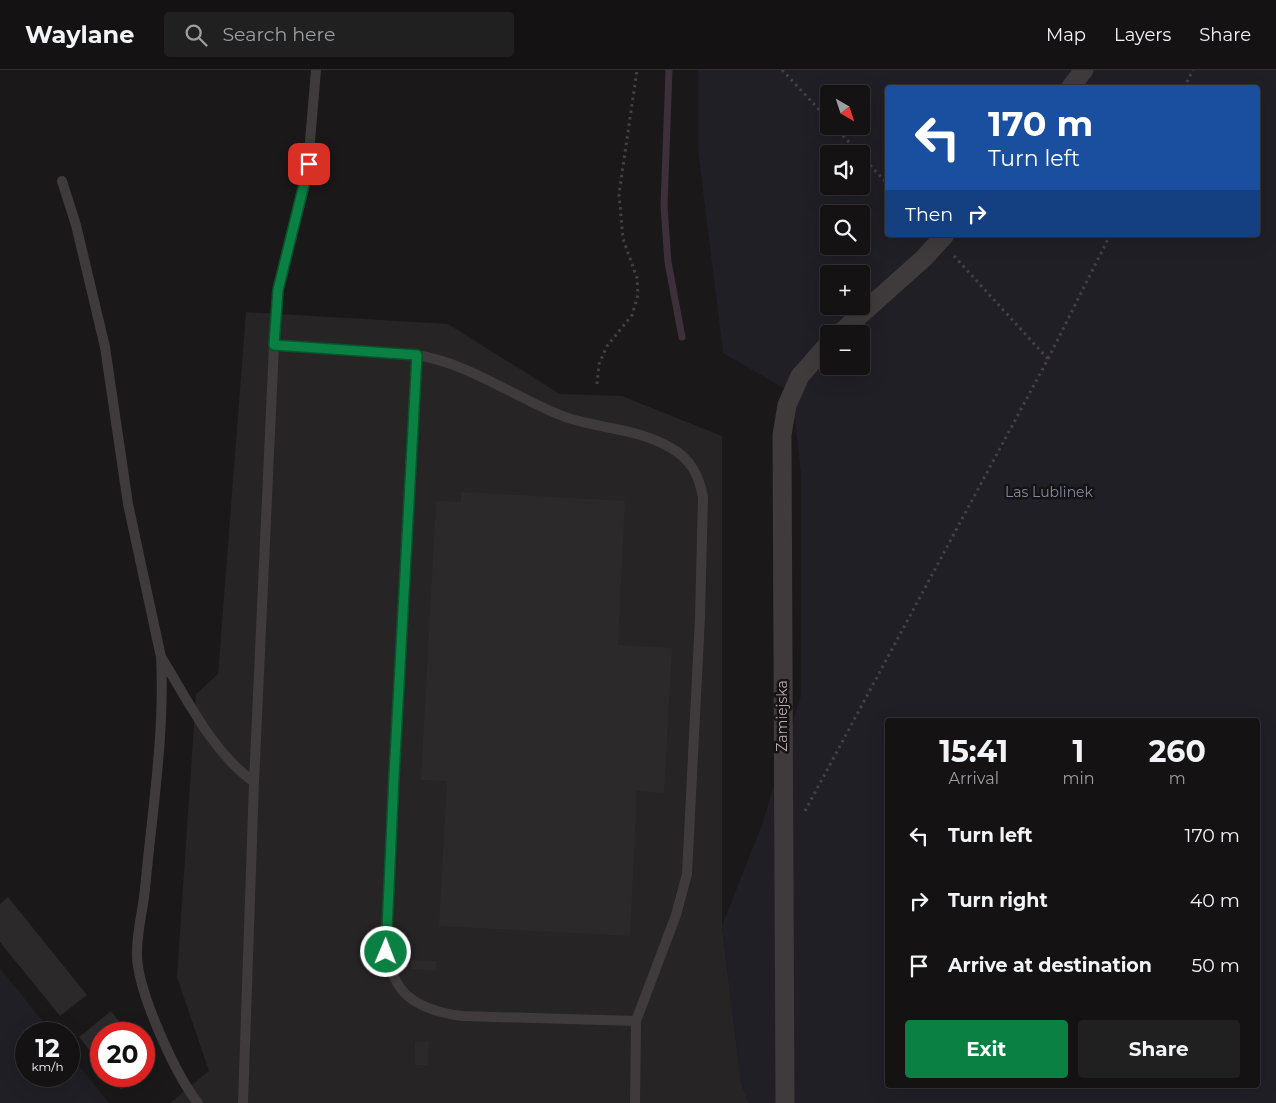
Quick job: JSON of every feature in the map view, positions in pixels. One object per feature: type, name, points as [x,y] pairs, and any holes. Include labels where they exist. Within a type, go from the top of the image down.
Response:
[{"type":"street","points":[[1072,85],[1084,70]]},
{"type":"street","points":[[849,325],[924,258],[942,238]]},
{"type":"street","name":"Zamiejska","points":[[785,1103],[782,435],[788,405],[800,376],[820,353]]},
{"type":"lane","points":[[242,1103],[254,782],[274,345],[278,290],[307,177],[316,70]]},
{"type":"lane","points":[[62,181],[76,226],[105,347],[128,504],[161,657],[163,693],[145,896],[137,956],[140,977],[148,1002],[179,1075],[198,1103]]},
{"type":"lane","points":[[274,345],[417,355],[434,358],[464,368],[539,406],[567,417],[643,434],[672,448],[690,463],[699,478],[703,497],[700,616],[687,874],[676,916],[636,1021],[638,1046],[635,1103]]},
{"type":"lane","points":[[417,355],[386,933],[389,967],[395,982],[405,995],[420,1006],[440,1013],[636,1021]]},
{"type":"lane","points":[[161,657],[224,755],[237,770],[254,782]]},
{"type":"path","points":[[597,384],[599,364],[607,346],[632,315],[638,295],[636,278],[622,240],[618,194],[637,70]]},
{"type":"path","points":[[782,70],[820,110]]},
{"type":"path","points":[[1186,85],[1193,70]]},
{"type":"path","points":[[842,135],[851,145]]},
{"type":"path","points":[[870,165],[885,181]]},
{"type":"path","points":[[802,817],[1048,359],[1109,237]]},
{"type":"path","points":[[942,238],[1048,359]]},
{"type":"shaded area","points":[[246,312],[448,324],[560,394],[622,396],[722,436],[722,926],[741,1083],[749,1103],[170,1103],[209,1071],[177,977],[196,694],[218,674]]},
{"type":"green space","name":"Las Lublinek","points":[[698,70],[1276,70],[1276,1103],[749,1103],[741,1083],[722,926],[763,822],[801,695],[801,474],[792,393],[723,353],[698,150]]},
{"type":"green space","points":[[0,968],[43,1022],[15,1022],[15,1087],[80,1087],[80,1067],[90,1079],[90,1087],[96,1087],[109,1103],[0,1103]]},
{"type":"building","points":[[461,492],[625,501],[618,645],[672,648],[664,793],[637,791],[630,936],[439,926],[447,781],[421,780],[436,501],[461,502]]},
{"type":"building","points":[[8,897],[87,995],[60,1016],[0,942],[0,904]]},
{"type":"building","points":[[411,960],[436,961],[436,971],[411,969]]},
{"type":"building","points":[[111,1011],[120,1022],[97,1022]]},
{"type":"building","points":[[90,1028],[90,1051],[80,1038]]},
{"type":"building","points":[[415,1042],[429,1042],[428,1065],[415,1065]]},
{"type":"waterway","points":[[669,70],[664,206],[668,262],[682,337]]},
{"type":"route","points":[[309,164],[302,199],[278,290],[274,345],[417,355],[386,952]]}]
